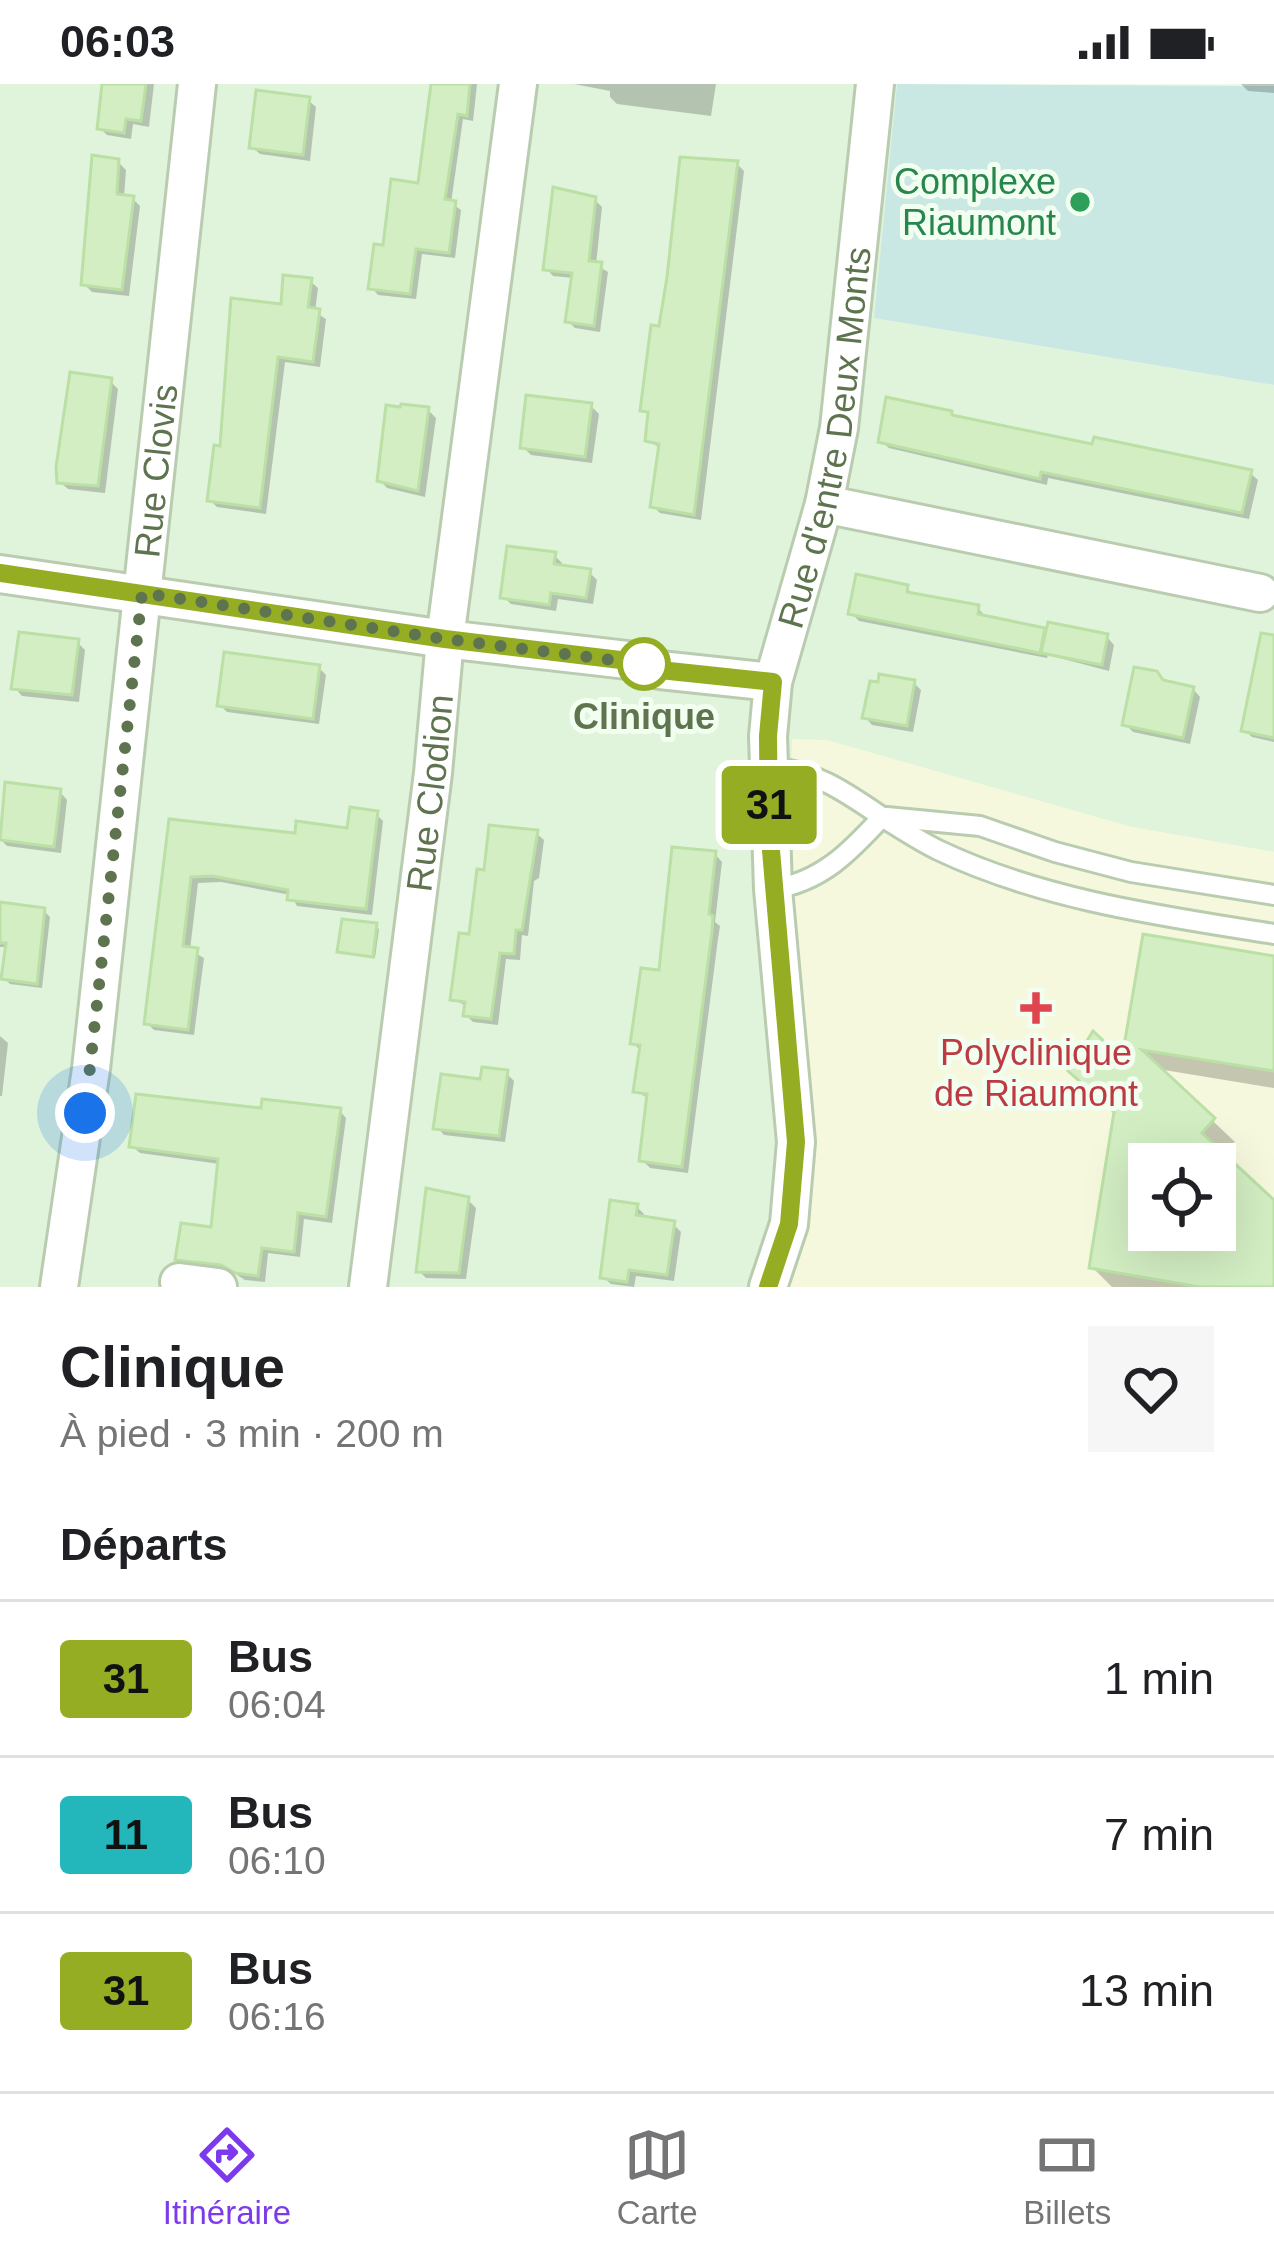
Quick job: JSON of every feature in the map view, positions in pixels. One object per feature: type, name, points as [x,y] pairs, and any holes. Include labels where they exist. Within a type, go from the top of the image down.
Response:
[{"type":"street","name":"Rue Clovis","points":[[59,1287],[91,1069],[197,84]]},
{"type":"street","name":"Rue Clodion","points":[[368,1287],[430,796],[445,639],[518,84]]},
{"type":"street","name":"Rue d'entre Deux Monts","points":[[768,1287],[789,1224],[796,1142],[773,890],[768,768],[773,682],[824,504],[839,428],[875,84]]},
{"type":"street","points":[[824,504],[1260,593]]},
{"type":"street","points":[[0,574],[773,682]]},
{"type":"street","points":[[179,1282],[218,1287]]},
{"type":"lane","points":[[768,768],[793,768],[825,782],[939,850],[1027,883],[1154,915],[1274,934]]},
{"type":"lane","points":[[773,890],[800,885],[843,859],[882,817]]},
{"type":"lane","points":[[882,817],[980,826],[1131,872],[1274,895]]},
{"type":"shaded area","points":[[0,84],[897,84],[875,318],[1274,385],[1274,852],[1132,827],[790,839],[808,1234],[790,1287],[0,1287]]},
{"type":"shaded area","name":"Complexe Riaumont","points":[[897,84],[1274,86],[1274,385],[874,318]]},
{"type":"shaded area","name":"Polyclinique de Riaumont","points":[[792,739],[827,740],[1132,827],[1274,852],[1274,1287],[790,1287],[808,1234],[790,839]]},
{"type":"building","points":[[102,84],[146,84],[141,121],[126,119],[124,133],[97,129]]},
{"type":"building","points":[[431,84],[470,84],[467,116],[458,114],[445,199],[456,201],[449,253],[416,249],[410,294],[368,289],[374,244],[383,245],[391,179],[418,183]]},
{"type":"building","points":[[256,90],[310,97],[303,155],[249,148]]},
{"type":"building","points":[[92,155],[119,159],[117,194],[134,196],[122,290],[81,285]]},
{"type":"building","points":[[680,157],[738,161],[694,515],[650,507],[659,444],[645,441],[648,412],[640,411],[651,325],[659,326],[667,277]]},
{"type":"building","points":[[553,187],[596,197],[589,261],[602,262],[594,326],[565,322],[572,273],[543,270]]},
{"type":"building","points":[[283,275],[312,278],[308,307],[320,309],[313,362],[278,357],[260,508],[207,501],[214,445],[220,446],[231,298],[281,304]]},
{"type":"building","points":[[70,372],[112,378],[98,486],[57,483]]},
{"type":"building","points":[[526,395],[592,403],[585,457],[520,448]]},
{"type":"building","points":[[886,397],[1092,444],[1094,437],[1252,470],[1242,513],[1041,472],[1040,479],[878,442]]},
{"type":"building","points":[[386,405],[429,407],[418,491],[377,481]]},
{"type":"building","points":[[507,546],[556,552],[554,564],[591,569],[586,598],[551,593],[549,605],[500,598]]},
{"type":"building","points":[[856,574],[908,585],[907,592],[979,605],[978,614],[1045,628],[1040,653],[848,614]]},
{"type":"building","points":[[1048,622],[1108,634],[1102,665],[1041,653]]},
{"type":"building","points":[[19,632],[79,639],[72,695],[11,689]]},
{"type":"building","points":[[1261,633],[1274,635],[1274,738],[1241,731]]},
{"type":"building","points":[[224,652],[320,665],[313,719],[217,706]]},
{"type":"building","points":[[1134,667],[1194,687],[1183,738],[1122,725]]},
{"type":"building","points":[[879,674],[915,680],[907,726],[862,718],[870,681],[878,682]]},
{"type":"building","points":[[5,782],[61,789],[54,847],[0,840]]},
{"type":"building","points":[[350,807],[378,811],[366,909],[287,900],[288,890],[212,876],[191,877],[183,946],[198,948],[188,1030],[144,1024],[169,819],[295,833],[296,821],[347,828]]},
{"type":"building","points":[[489,825],[538,830],[522,930],[516,930],[514,954],[500,953],[491,1019],[463,1016],[465,1002],[450,1000],[459,933],[469,934],[477,869],[484,870]]},
{"type":"building","points":[[672,847],[716,851],[709,914],[712,931],[682,1167],[639,1161],[647,1094],[633,1092],[640,1045],[630,1044],[641,968],[659,970]]},
{"type":"building","points":[[0,902],[45,908],[37,984],[1,979],[6,943],[0,943]]},
{"type":"building","points":[[342,919],[377,923],[373,957],[337,952]]},
{"type":"building","name":"Polyclinique de Riaumont","points":[[1143,934],[1274,956],[1274,1071],[1142,1050],[1215,1118],[1202,1133],[1213,1143],[1128,1143],[1128,1251],[1236,1251],[1236,1165],[1274,1200],[1274,1287],[1200,1287],[1089,1268],[1114,1112],[1068,1071],[1093,1031],[1122,1058]]},
{"type":"building","points":[[482,1067],[508,1070],[499,1136],[433,1129],[441,1074],[480,1079]]},
{"type":"building","points":[[136,1094],[261,1108],[262,1099],[341,1108],[326,1217],[298,1213],[294,1252],[262,1248],[258,1276],[235,1273],[221,1265],[175,1260],[181,1223],[211,1227],[218,1159],[129,1147]]},
{"type":"building","points":[[426,1188],[469,1197],[459,1273],[416,1272]]},
{"type":"building","points":[[610,1200],[638,1204],[636,1215],[675,1221],[667,1275],[629,1270],[627,1282],[600,1278]]},
{"type":"bus line","name":"31","points":[[0,573],[445,639],[637,662],[660,670],[773,682],[769,827],[796,1142],[789,1224],[768,1287]]},
{"type":"place","name":"Complexe Riaumont","points":[[1080,202]]},
{"type":"place","name":"Clinique","points":[[644,664]]},
{"type":"place","name":"Polyclinique de Riaumont","points":[[1036,1008]]},
{"type":"route","points":[[85,1113],[142,593],[644,664]]}]
